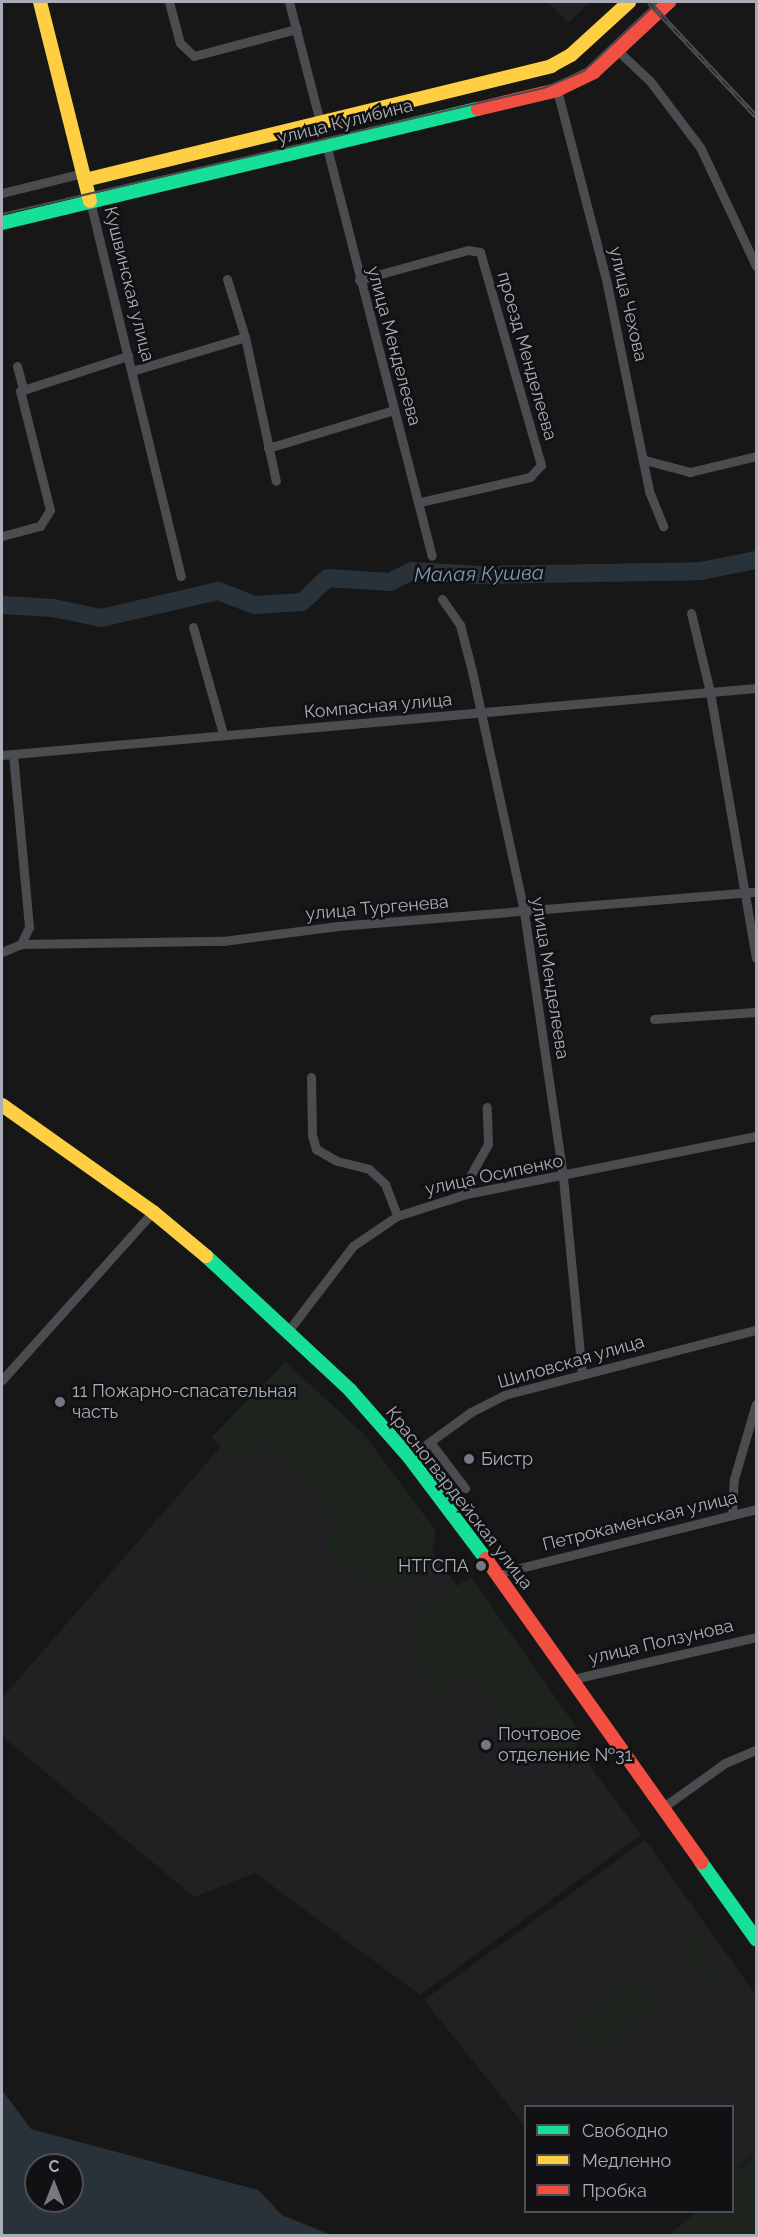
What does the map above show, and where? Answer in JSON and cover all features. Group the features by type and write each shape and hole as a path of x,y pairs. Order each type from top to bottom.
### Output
{"main road":[{"name":"Кушвинская улица","path":"40,2 90,201"},
{"name":"улица Кулибина","path":"84,177 551,66 582,46 629,2"},
{"name":"улица Кулибина","path":"2,223 557,90 575,84 618,51 669,2"},
{"name":"Красногвардейская улица","path":"2,1105 153,1212 288,1331 350,1390 409,1457 496,1574 756,1939"}],"street":[{"path":"169,2 180,43 194,56 296,28"},
{"path":"289,2 320,122"},
{"path":"618,51 650,81 700,147 756,266"},
{"name":"улица Чехова","path":"557,90 607,284 645,460 649,491 663,526"},
{"name":"улица Менделеева","path":"326,144 359,280 420,502 432,556"},
{"path":"2,193 84,177"},
{"name":"Кушвинская улица","path":"90,201 181,576"},
{"name":"проезд Менделеева","path":"359,280 468,250 480,252 541,465 530,477 420,502"},
{"path":"227,279 244,337 276,481"},
{"path":"132,371 244,337"},
{"path":"23,388 128,356"},
{"path":"2,536 40,526 49,515 20,398 23,388 17,366"},
{"path":"268,448 394,410"},
{"path":"645,460 690,472 756,456"},
{"name":"улица Менделеева","path":"442,599 460,625 524,912 563,1177 582,1373"},
{"path":"691,613 710,692 756,958"},
{"path":"193,627 223,734"},
{"name":"Компасная улица","path":"2,755 756,688"},
{"path":"14,754 29,927 21,944"},
{"name":"улица Тургенева","path":"2,952 21,944 223,941 338,926 756,892"},
{"path":"654,1018 756,1012"},
{"path":"311,1077 312,1135 316,1149 337,1161 369,1169 385,1184 397,1216"},
{"path":"466,1194 468,1180 488,1144 487,1107"},
{"name":"улица Осипенко","path":"288,1331 353,1246 397,1216 466,1194 563,1177 756,1136"},
{"path":"2,1380 153,1212"},
{"name":"Шиловская улица","path":"409,1457 471,1412 504,1395 582,1373 756,1330"},
{"path":"732,1514 734,1479 756,1404"},
{"path":"430,1442 465,1488"},
{"name":"Петрокаменская улица","path":"496,1574 756,1509"},
{"name":"улица Ползунова","path":"573,1679 756,1637"},
{"path":"662,1808 725,1763 756,1750"}],"shaded area":[{"path":"548,2 590,2 568,23"},
{"path":"285,1362 364,1434 436,1531 429,1569 395,1592 354,1574 327,1551 330,1522 301,1471 266,1450 230,1456 212,1437"},
{"path":"276,1383 369,1466 641,1835 420,1995 255,1873 194,1897 2,1736 2,1698"},
{"path":"471,1577 581,1734 567,1765 527,1752 469,1674 436,1700 411,1644 417,1612"},
{"path":"645,1840 756,1995 756,2151 734,2173 734,2105 524,2105 524,2125 424,2000"},
{"path":"703,1925 714,1986 711,1987 678,1942"},
{"path":"639,1976 661,2007 594,2054 573,2022"},
{"path":"2,2090 31,2129 258,2190 282,2215 331,2235 2,2235"},
{"path":"756,2153 756,2235 669,2235 695,2213 734,2213 734,2174"}],"waterway":[{"name":"Малая Кушва","path":"2,605 53,608 101,618 218,591 255,605 302,602 328,578 390,582 412,571 480,575 701,571 756,560"}],"tram line":[{"path":"2,214 544,88 584,71 657,2"}],"railway":[{"path":"649,2 756,116"}],"traffic: fast":[{"path":"2,223 478,109"},
{"path":"206,1256 350,1390 409,1457 486,1559"},
{"path":"701,1862 756,1939"}],"traffic: slow":[{"path":"40,2 90,201"},
{"path":"85,180 551,66 571,55 629,2"},
{"path":"2,1105 153,1212 206,1256"}],"traffic: jam":[{"path":"478,109 557,90 594,72 669,2"},
{"path":"486,1559 701,1862"}],"place":[{"name":"11 Пожарно-спасательная часть","path":"60,1402"},
{"name":"Бистр","path":"469,1459"},
{"name":"НТГСПА","path":"481,1566"},
{"name":"Почтовое отделение №31","path":"486,1745"}]}
